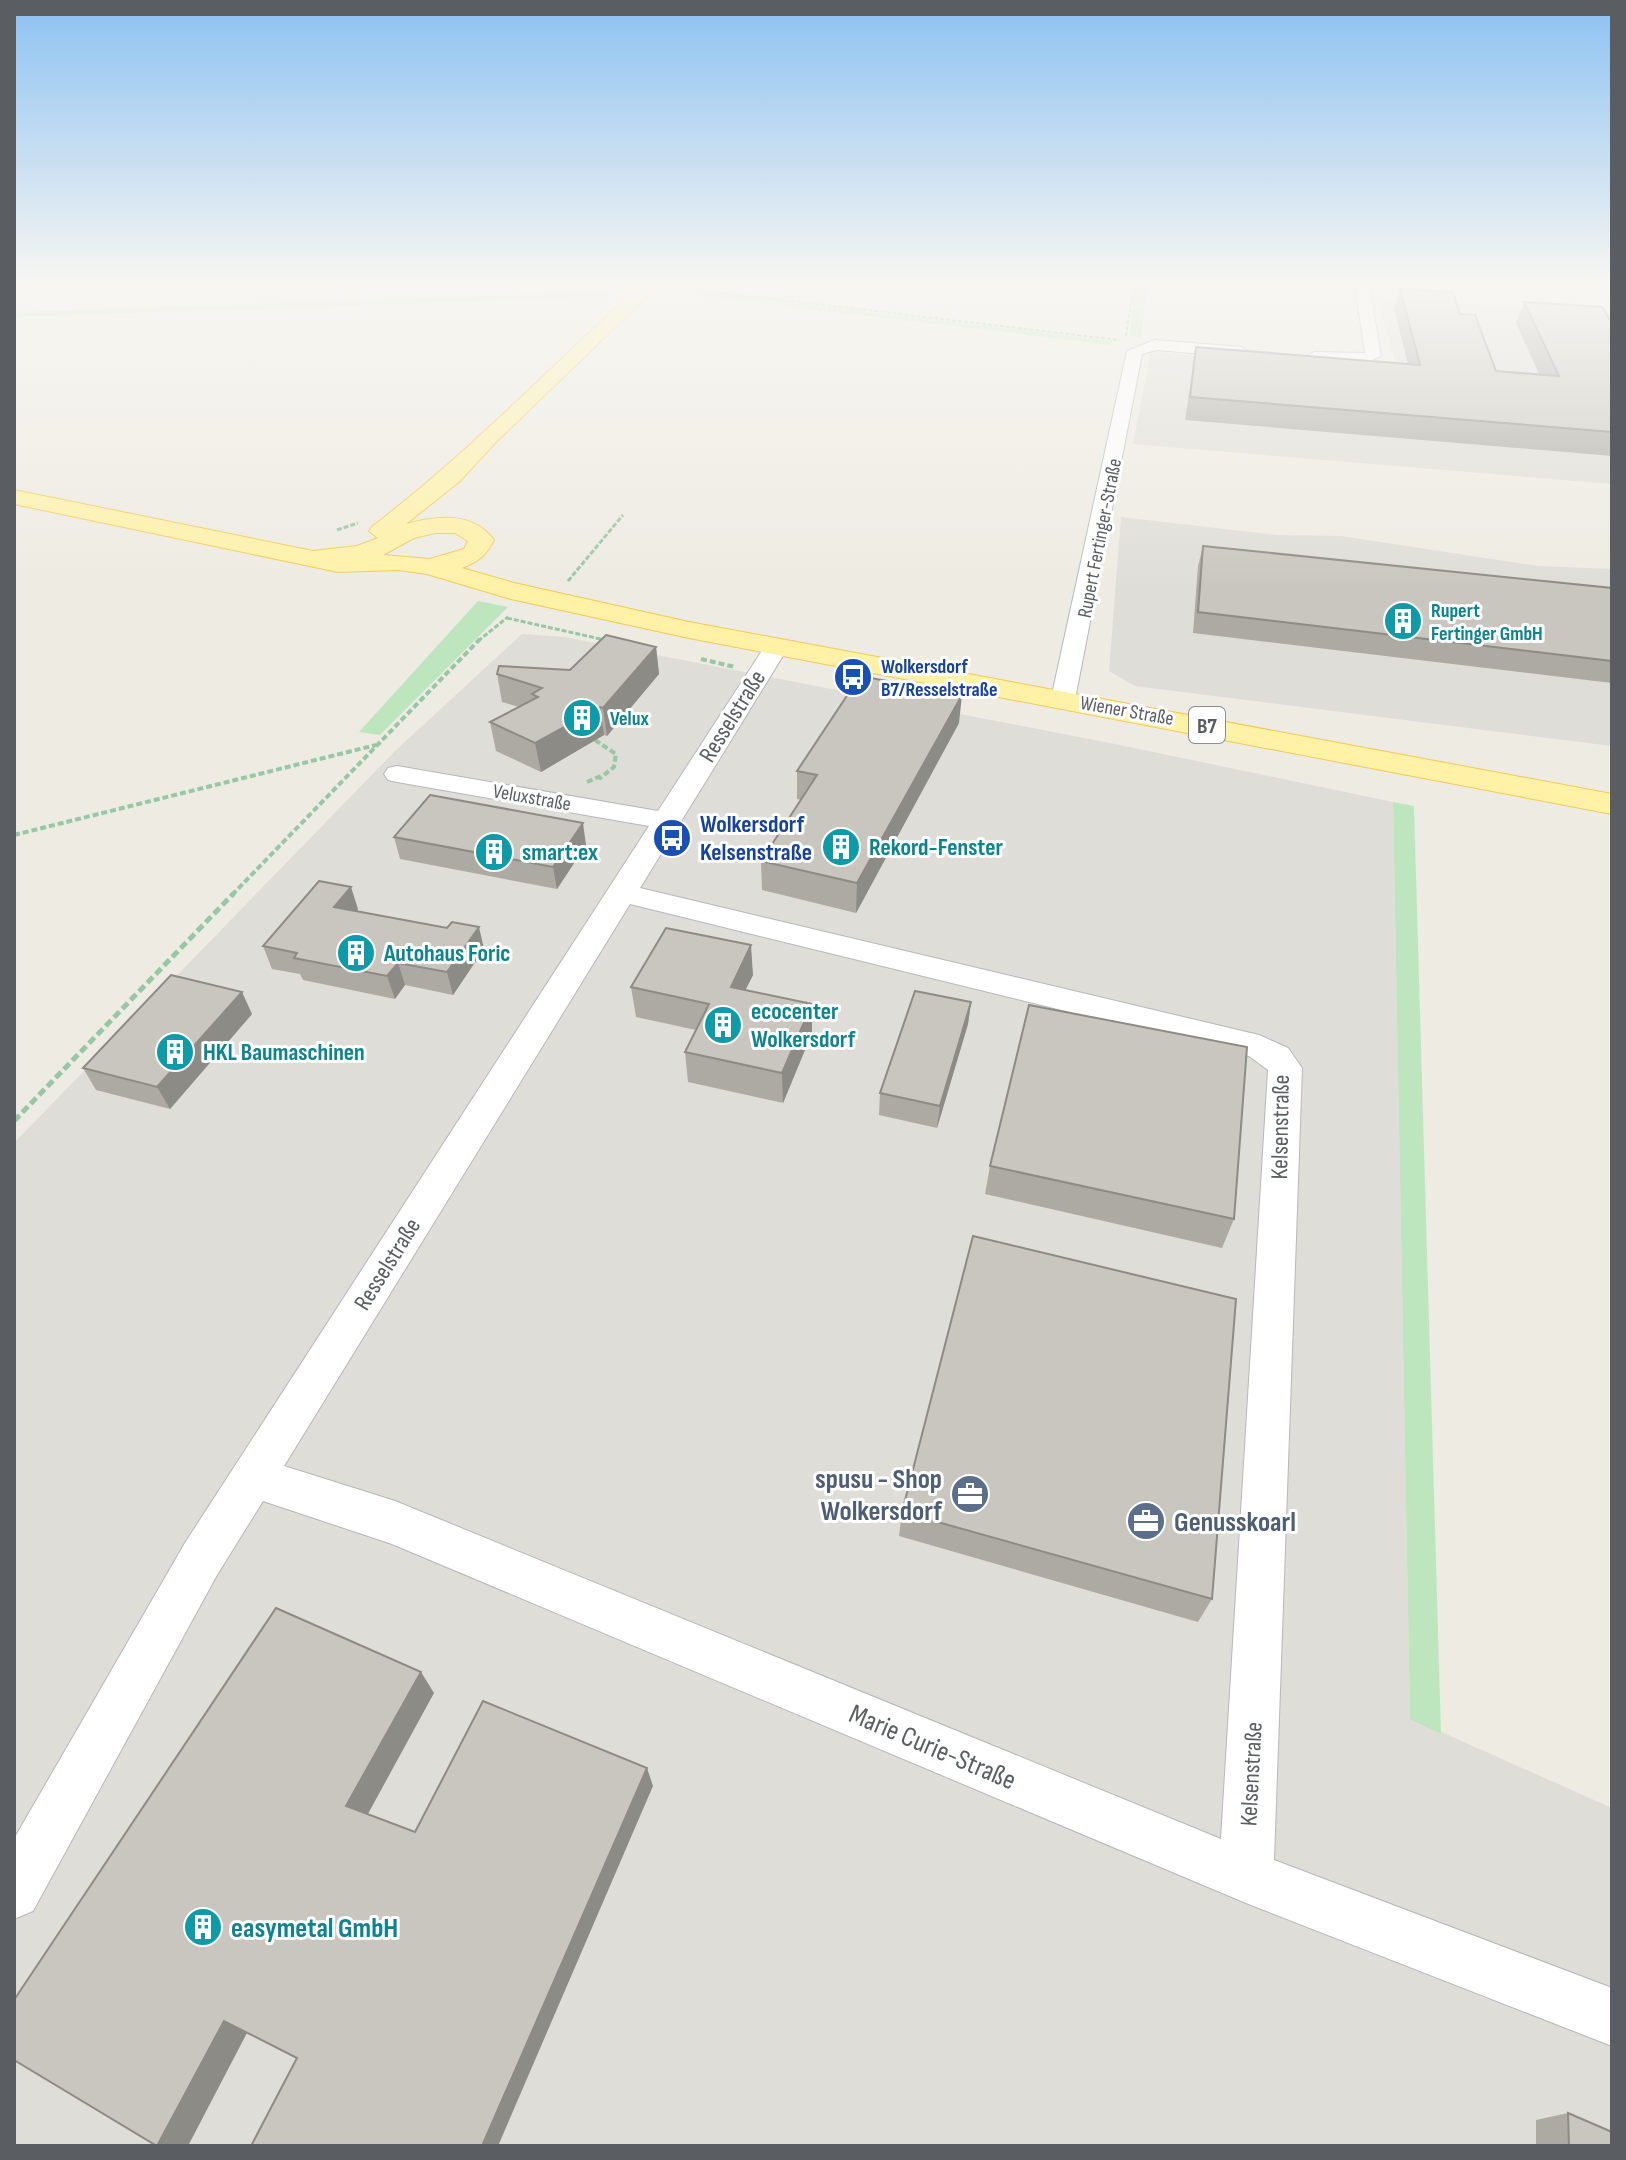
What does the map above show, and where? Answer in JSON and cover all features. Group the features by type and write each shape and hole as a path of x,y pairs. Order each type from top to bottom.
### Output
{"main road":[{"path":"204,538 313,549 354,544 387,528 452,476 545,386"},
{"path":"461,527 458,511 465,490 516,414"},
{"path":"424,527 433,520 452,476"},
{"name":"B7","path":"14,497 338,564 393,554 511,591 546,596"},
{"name":"B7","path":"393,554 398,536 424,527 461,527 475,532 481,540 474,554 430,567"},
{"name":"B7","path":"474,554 489,570 546,596 688,643"},
{"name":"Wiener Straße","path":"688,643 777,646 1612,804"}],"street":[{"name":"Rupert Fertinger-Straße","path":"1063,699 1128,386"},
{"name":"Resselstraße","path":"14,1892 201,1559 777,646"},
{"name":"Veluxstraße","path":"397,774 666,821"},
{"name":"Kelsenstraße","path":"620,892 1259,1047 1276,1056 1285,1068 1246,1876"},
{"name":"Marie Curie-Straße","path":"253,1477 395,1523 1246,1876 1612,2017"}],"path":[{"path":"546,596 570,580 623,515"},
{"path":"335,531 366,517"},
{"path":"14,1121 486,633 507,618 609,641"},
{"path":"688,643 759,672"},
{"path":"579,806 617,761 613,750 595,740"},
{"path":"14,835 377,744"}],"shaded area":[{"path":"1144,386 1612,386 1612,484 1133,444"},
{"path":"1121,517 1277,535 1341,536 1538,566 1612,569 1612,746 1135,686 1109,671"},
{"path":"522,634 564,637 1115,744 1393,802 1410,1718 1612,1808 1612,2146 14,2146 14,1143 395,751"}],"green space":[{"path":"478,601 508,607 380,735 359,732"},
{"path":"1393,802 1414,806 1441,1734 1410,1719"}],"building":[{"path":"1191,386 1612,386 1612,432 1190,397"},
{"name":"Rupert Fertinger GmbH","path":"1203,546 1612,588 1612,661 1198,612"},
{"path":"606,635 656,647 603,708 535,743 490,722 538,697 532,694 542,688 497,674 499,666 570,670"},
{"name":"Rekord-Fenster","path":"860,676 962,695 857,883 761,861 817,775 797,771"},
{"path":"430,795 583,823 553,867 394,837"},
{"path":"319,881 351,887 334,907 447,928 452,922 479,927 447,972 398,963 387,976 294,958 297,953 263,946"},
{"path":"666,928 751,945 731,987 812,1004 782,1073 685,1052 709,1004 631,987"},
{"path":"171,975 242,992 157,1087 83,1068"},
{"path":"915,991 971,1002 940,1106 880,1093"},
{"path":"1029,1005 1247,1047 1234,1219 990,1166"},
{"path":"973,1236 1236,1299 1212,1599 902,1512"},
{"path":"276,1608 421,1672 346,1806 415,1832 483,1701 647,1768 482,2146 251,2146 297,2058 224,2021 157,2146 14,2060 14,2000"},
{"path":"1568,2113 1612,2132 1612,2146 1569,2146"}],"place":[{"name":"Rupert Fertinger GmbH","path":"1403,621"},
{"name":"Wolkersdorf B7/Resselstraße","path":"853,677"},
{"name":"Velux","path":"582,718"},
{"name":"Wolkersdorf Kelsenstraße","path":"672,838"},
{"name":"Rekord-Fenster","path":"841,847"},
{"name":"smart:ex","path":"494,852"},
{"name":"Autohaus Foric","path":"356,953"},
{"name":"ecocenter Wolkersdorf","path":"723,1025"},
{"name":"HKL Baumaschinen","path":"175,1052"},
{"name":"spusu - Shop Wolkersdorf","path":"970,1494"},
{"name":"Genusskoarl","path":"1146,1521"},
{"name":"easymetal GmbH","path":"203,1927"}]}
